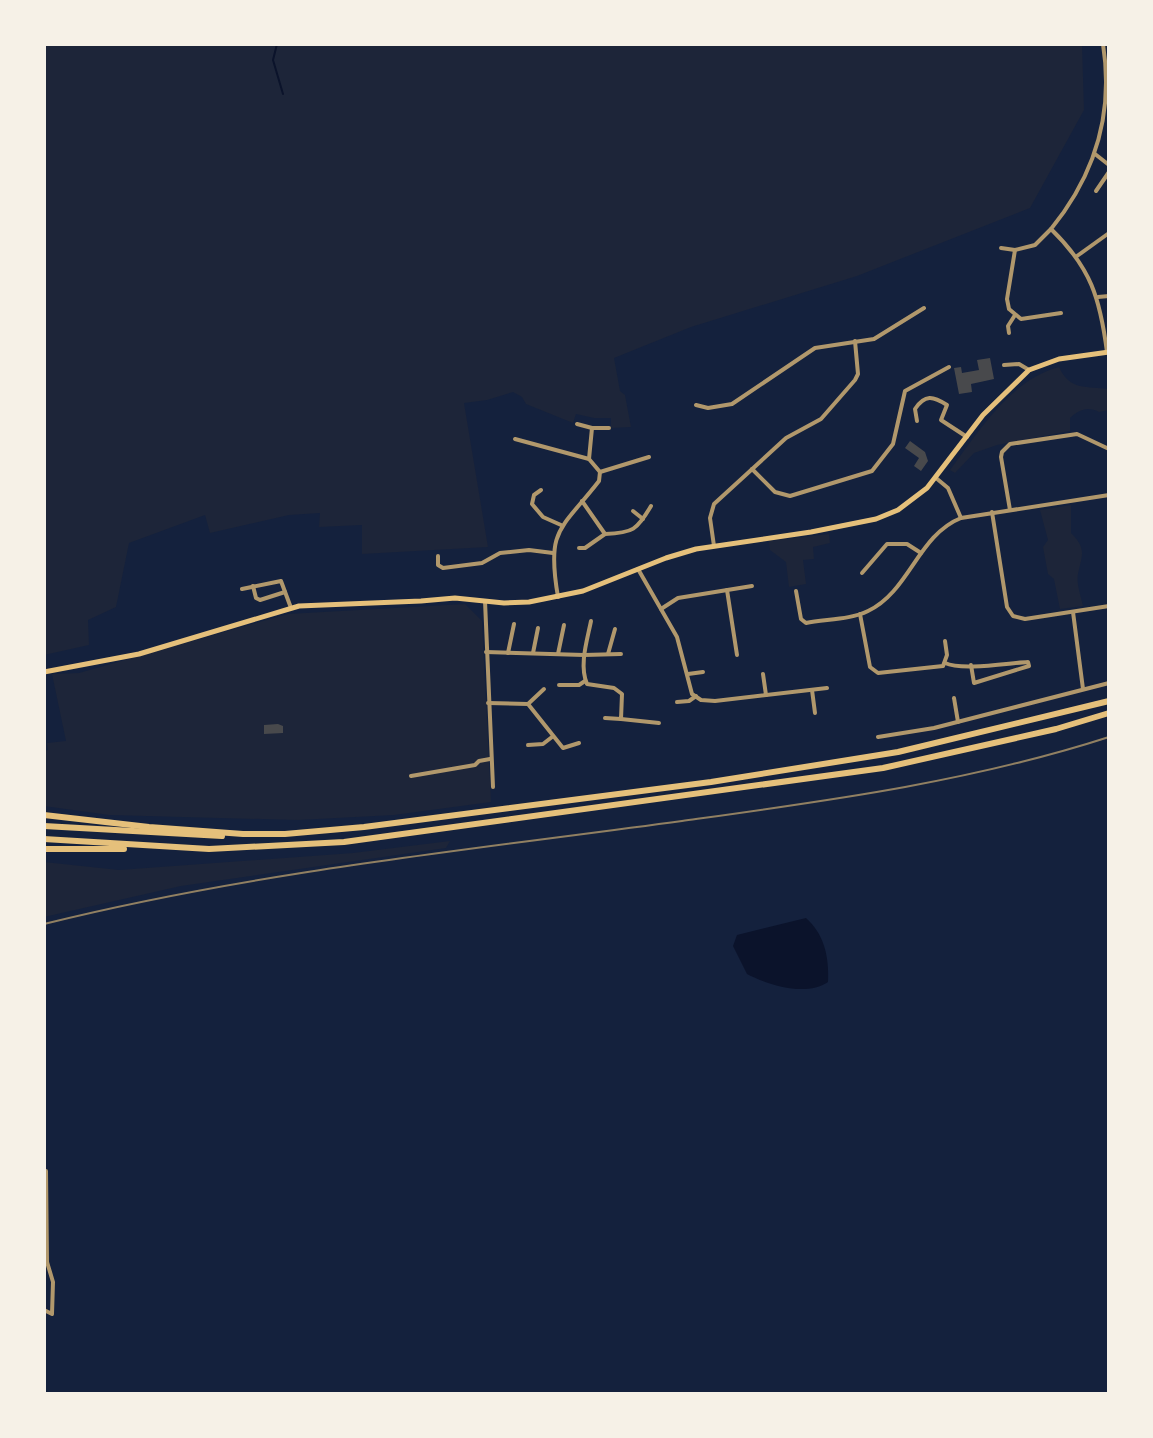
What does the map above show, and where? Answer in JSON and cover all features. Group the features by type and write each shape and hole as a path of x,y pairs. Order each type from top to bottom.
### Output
{"highway":[{"path":"44,826 168,835 285,834 394,824 711,782 898,752 1109,701"},
{"path":"44,849 240,849 344,842 883,768 1056,729 1109,713"},
{"path":"44,815 149,827 285,834"},
{"path":"44,839 180,848"}],"main road":[{"path":"44,672 139,654 291,608 455,598 529,602 558,597 601,585 666,558 714,546 876,519 913,500 936,478 997,398 1029,370 1059,359 1108,352"}],"street":[{"path":"1001,248 1015,250 1035,245 1051,229 1081,187 1095,154 1108,106 1103,44"},
{"path":"1095,154 1109,165"},
{"path":"1096,191 1109,172"},
{"path":"1051,229 1077,256 1098,297 1108,352"},
{"path":"1077,256 1109,233"},
{"path":"1015,250 1007,299 1009,309 1015,315 1030,319 1061,313"},
{"path":"1098,297 1109,296"},
{"path":"696,405 708,408 732,404 815,348 882,336 894,325 924,308"},
{"path":"1009,333 1008,326 1015,315"},
{"path":"714,546 710,518 712,508 786,438 821,419 855,380 858,374 855,341"},
{"path":"1004,365 1019,364 1029,370"},
{"path":"752,469 775,492 790,496 872,471 893,444 905,391 949,367"},
{"path":"917,421 915,409 926,397 935,397 948,407 941,420 967,437"},
{"path":"577,424 609,428"},
{"path":"589,459 592,428"},
{"path":"1010,510 1001,457 1010,444 1077,434 1109,449"},
{"path":"515,439 589,459 600,472 599,481 561,525 553,553 558,597"},
{"path":"600,472 649,457"},
{"path":"936,478 948,488 961,518"},
{"path":"541,490 534,495 532,504 543,517 561,525"},
{"path":"527,492 534,495"},
{"path":"796,591 801,619 806,623 860,614 888,596 946,524 992,512 1109,495"},
{"path":"582,501 605,534"},
{"path":"579,548 585,548 605,534 626,533 640,526 651,506"},
{"path":"633,511 643,520"},
{"path":"992,512 1009,612 1025,619 1109,606"},
{"path":"862,573 887,544 907,544 921,553"},
{"path":"438,556 438,565 443,568 482,563 500,553 529,550 553,553"},
{"path":"638,569 677,637 692,694 701,700 827,688"},
{"path":"242,589 281,581 291,608"},
{"path":"253,586 256,598 260,600 285,592"},
{"path":"661,609 678,598 752,586"},
{"path":"727,590 737,655"},
{"path":"485,601 493,787"},
{"path":"1072,611 1083,689"},
{"path":"860,614 868,662 873,671 884,674 938,668 945,663 945,641"},
{"path":"585,681 584,655 591,621"},
{"path":"508,653 514,624"},
{"path":"558,654 564,625"},
{"path":"533,654 538,628"},
{"path":"608,654 615,629"},
{"path":"486,652 621,654"},
{"path":"945,663 950,666 1028,662 1029,666 974,683 971,665"},
{"path":"688,674 703,672"},
{"path":"763,674 766,695"},
{"path":"559,685 579,685 585,681"},
{"path":"585,681 593,686 619,690 622,697 621,719"},
{"path":"878,737 958,722 1109,683"},
{"path":"488,703 528,704 544,689"},
{"path":"812,690 815,713"},
{"path":"677,702 689,701 696,696"},
{"path":"954,698 958,722"},
{"path":"528,704 552,737 565,749 579,743"},
{"path":"605,718 659,723"},
{"path":"528,745 543,744 552,737"},
{"path":"411,776 475,765 491,759"},
{"path":"44,1310 52,1314 53,1282 47,1262 46,1171"}],"shaded area":[{"path":"44,44 1082,44 1084,110 1030,208 857,276 691,327 614,358 631,427 611,428 611,418 576,414 573,423 526,404 522,397 513,392 464,403 488,547 362,554 362,525 319,527 320,513 289,515 210,533 205,515 129,543 116,607 88,620 89,645 44,655"},
{"path":"1059,367 1074,384 1109,389 1109,410 1080,411 1070,418 1070,431 997,445 974,453 955,473 950,470 984,424 1011,395 1025,383"},
{"path":"1071,505 1071,533 1082,552 1078,585 1083,606 1060,609 1054,579 1048,574 1043,547 1048,540 1040,510"},
{"path":"829,534 830,543 813,547 814,559 803,560 806,584 789,587 786,562 770,550 769,541"},
{"path":"465,604 482,621 491,802 394,815 298,820 109,815 44,806 44,751 48,750 47,743 66,741 52,674 79,673 288,614"},
{"path":"450,841 446,848 181,886 44,917 44,862 119,870 353,853"},
{"path":"806,918 818,932 824,947 828,982 809,989 787,988 747,974 733,946 737,935"}],"building":[{"path":"990,358 994,379 971,384 972,392 959,394 954,368 961,367 962,373 979,370 977,360"},
{"path":"910,441 925,452 928,461 921,471 914,466 919,458 905,448"},
{"path":"264,725 283,726 283,733 264,734"}],"waterway":[{"path":"277,44 273,60 283,94"}],"railway":[{"path":"44,924 282,876 897,788 1004,766 1109,737"}]}
